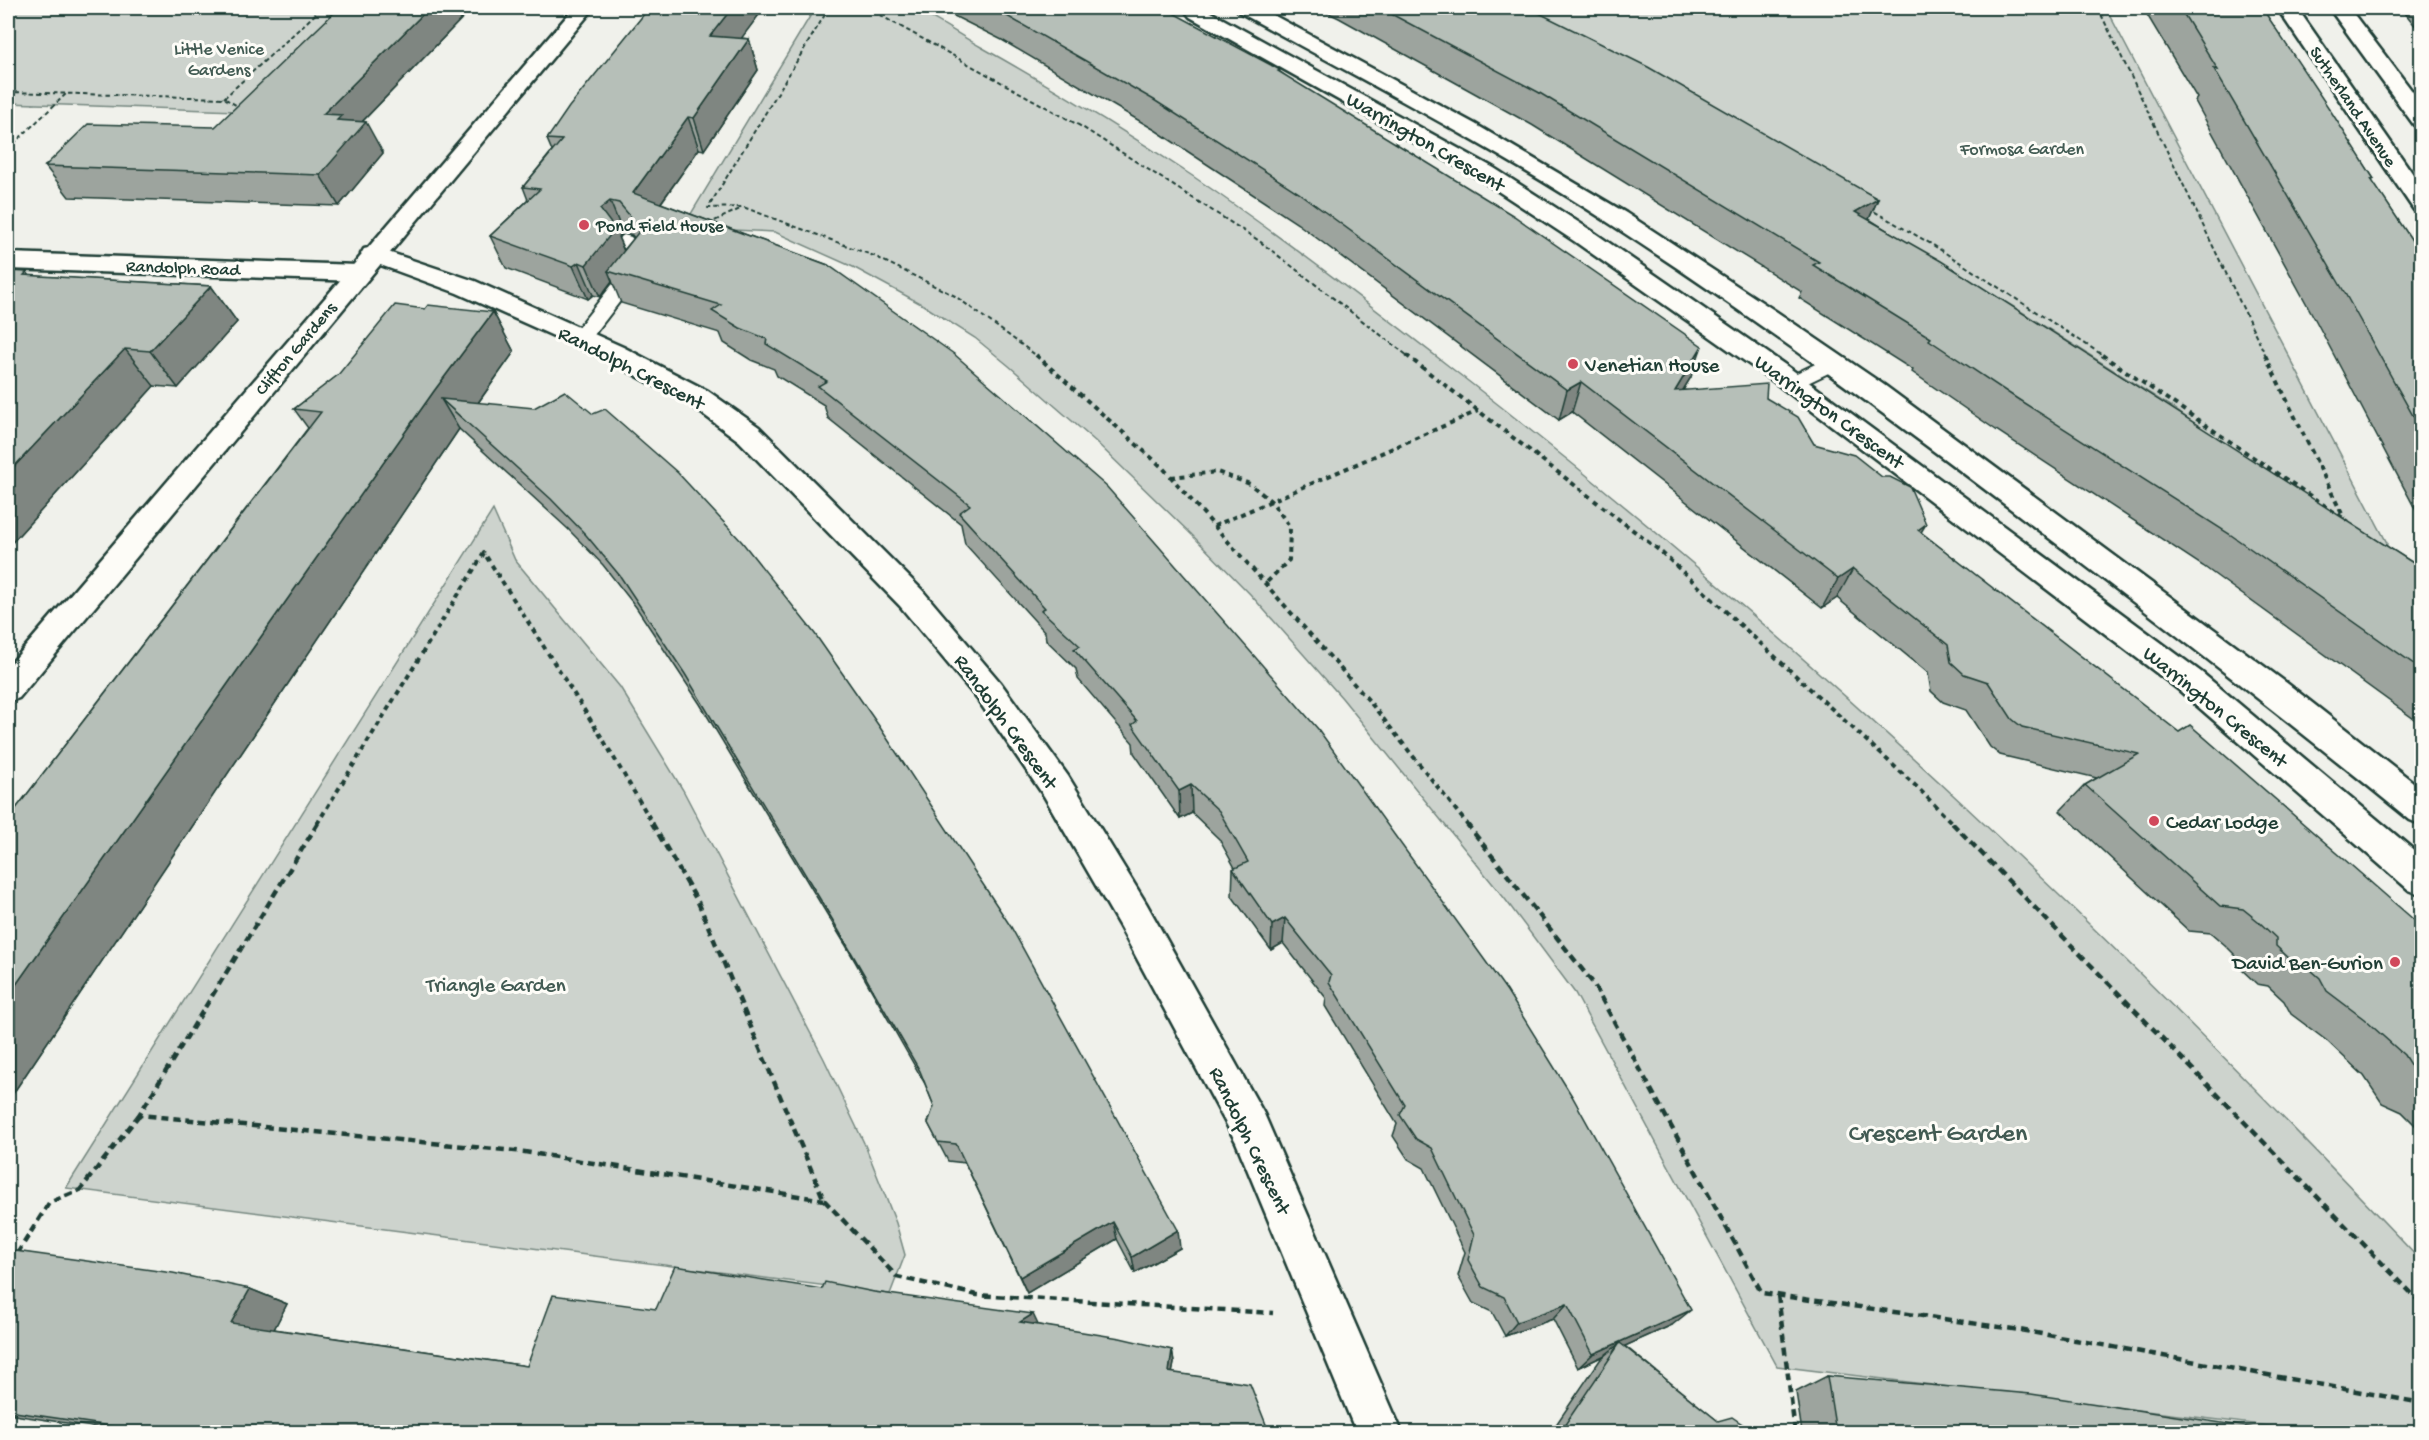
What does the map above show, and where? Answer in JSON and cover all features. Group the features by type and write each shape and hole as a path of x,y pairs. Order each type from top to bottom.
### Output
{"street":[{"name":"Clifton Gardens","path":"8,689 365,264 584,8"},
{"name":"Warrington Crescent","path":"1193,8 1197,13 1236,35 1486,173 1583,236 1793,383 2190,681 2421,879"},
{"name":"Warrington Crescent","path":"1246,8 1467,129 1618,218 1832,363 2277,693 2421,810"},
{"name":"Sutherland Avenue","path":"2287,8 2421,205"},
{"path":"2339,8 2421,120"},
{"name":"Randolph Road","path":"8,261 365,264"},
{"name":"Randolph Crescent","path":"365,264 466,287 614,353 698,397 749,434 910,598 989,691 1056,786 1144,935 1250,1128 1331,1314 1379,1432"}],"lane":[{"path":"580,339 641,261 624,241"},
{"path":"1793,383 1832,363"}],"path":[{"path":"224,98 322,8"},
{"path":"829,8 708,208 743,207 874,256 955,296 1035,354 1170,477 1370,702 1593,983 1762,1293 2020,1330 2421,1403"},
{"path":"867,8 1082,127 1258,240 1660,551 1918,788 2421,1304"},
{"path":"2098,8 2344,518"},
{"path":"8,92 224,98 245,114"},
{"path":"8,149 66,94"},
{"path":"1863,205 1933,245 2138,378 2353,526"},
{"path":"702,227 743,207"},
{"path":"1214,526 1478,411"},
{"path":"1170,477 1217,472 1250,484 1272,502 1290,527 1289,560 1264,584"},
{"path":"14,1260 49,1203 80,1190 139,1114 484,553 604,741 698,902 824,1200 897,1277 977,1295 1233,1312 1331,1314"},
{"path":"139,1114 525,1152 824,1200"},
{"path":"1778,1295 1796,1432"}],"green space":[{"name":"Crescent Garden","path":"899,7 927,15 1089,110 1194,177 1302,254 1477,388 1726,592 1847,698 2082,917 2197,1030 2421,1261 2421,1432 2317,1432 1777,1366 1575,993 1505,899 1342,698 1250,594 1095,441 975,338 923,305 853,267 775,232 733,230 688,238 677,237 815,8"},
{"name":"Little Venice Gardens","path":"8,8 349,8 237,111 8,103"},
{"name":"Formosa Garden","path":"1481,8 2106,8 2387,543 2385,558 2173,408 2022,312 1883,228"},
{"name":"Triangle Garden","path":"493,510 515,560 620,687 683,790 824,1059 865,1145 896,1223 905,1255 890,1294 66,1188"}],"building":[{"path":"339,8 429,8 323,114 342,115 337,120 366,122 320,175 45,166 88,124 215,127"},
{"path":"649,8 732,8 710,36 749,39 694,118 688,117 633,193 828,265 954,354 1107,487 1318,729 1507,991 1572,1096 1691,1310 1593,1354 1567,1304 1517,1322 1504,1297 1483,1287 1468,1260 1474,1235 1432,1148 1416,1139 1400,1115 1405,1105 1329,982 1331,975 1285,918 1272,925 1233,869 1248,862 1219,811 1191,785 1179,791 1132,725 1137,721 1074,649 1080,646 1041,610 1045,608 959,513 970,505 818,386 827,381 766,344 767,339 740,328 712,311 721,305 608,271 641,229 619,203 610,201 600,209 615,229 586,265 579,262 573,266 490,236 540,189 523,187 562,140 547,139 569,107"},
{"path":"993,8 1164,8 1280,70 1278,71 1514,216 1702,346 1675,391 1767,384 1766,398 1798,417 1814,444 1854,455 1882,477 1890,477 1910,487 1926,524 1918,530 2179,732 2190,725 2421,926 2421,1082 2404,1055 2364,1019 2327,991 2320,978 2303,963 2291,960 2276,946 2276,938 2258,921 2243,909 2220,906 2085,785 2139,754 2022,727 2012,719 1988,682 1964,674 1951,662 1948,645 1853,569 1838,579 1581,382 1567,390 1299,193 1154,100"},
{"path":"1380,8 1529,8 1648,67 1878,199 1855,212 1941,261 2421,568 2421,669 2231,535 2016,398 1929,340 1931,338 1813,265 1819,262 1538,92"},
{"path":"2180,8 2262,8 2421,254 2421,430 2342,288 2214,69 2218,70"},
{"path":"8,271 27,272 24,275 211,286 150,351 125,349 8,473"},
{"path":"395,305 425,309 428,305 493,312 434,391 8,996 8,819 321,412 294,409 338,375"},
{"path":"565,391 593,414 605,409 678,473 742,542 815,634 879,726 1011,927 1178,1230 1132,1257 1113,1222 1020,1277 956,1144 938,1142 928,1123 934,1106 920,1071 685,674 620,576 586,535 551,499 441,399 534,408"},
{"path":"8,1250 173,1273 250,1289 231,1323 527,1366 553,1295 656,1309 675,1266 822,1289 825,1282 874,1292 1033,1314 1020,1322 1120,1338 1172,1350 1169,1372 1250,1384 1269,1432 151,1432 8,1411"},
{"path":"1620,1343 1718,1421 1732,1417 1754,1432 1560,1432"},
{"path":"1827,1376 2031,1394 2281,1432 1836,1432"}],"place":[{"name":"Pond Field House","path":"584,225"},
{"name":"Venetian House","path":"1573,364"},
{"name":"Cedar Lodge","path":"2154,821"},
{"name":"David Ben-Gurion","path":"2395,962"}]}
